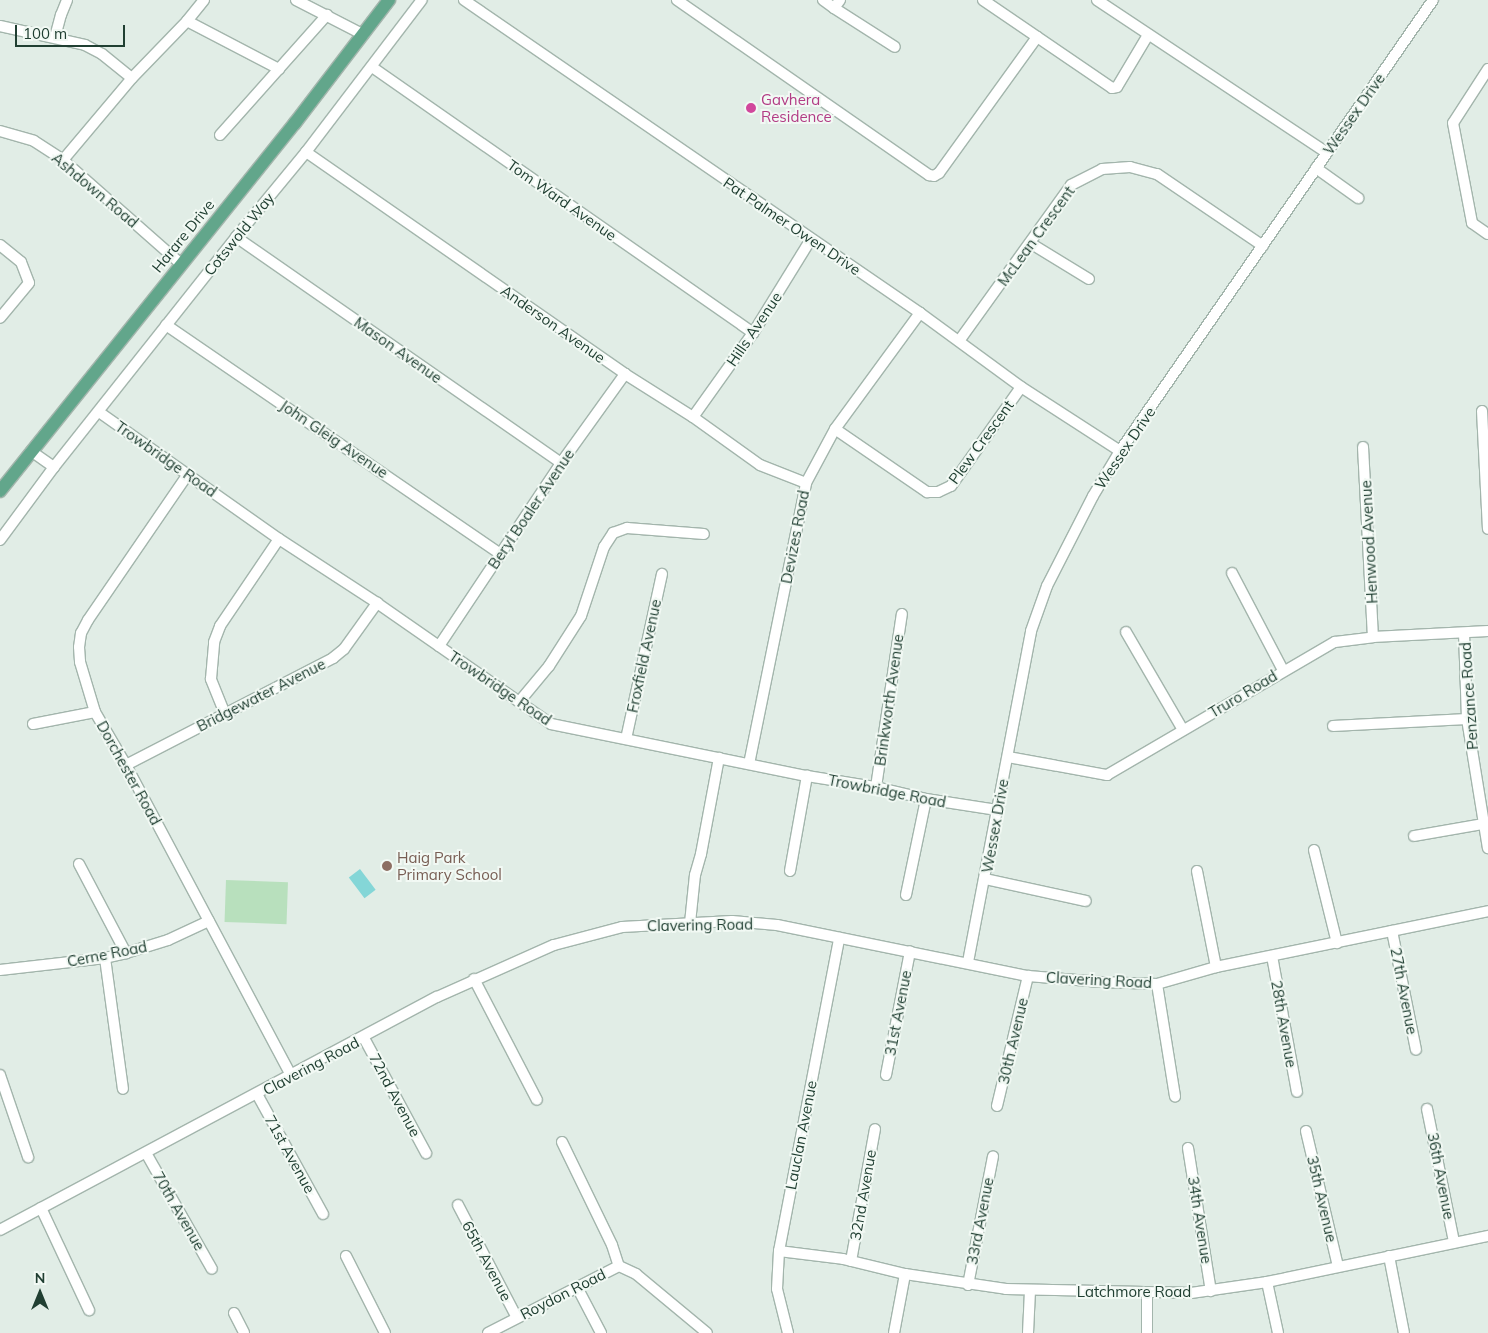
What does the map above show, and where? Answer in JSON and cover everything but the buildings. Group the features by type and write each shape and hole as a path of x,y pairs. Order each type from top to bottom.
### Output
{"main road":[{"name":"Harare Drive","path":"0,491 364,34 389,0"}],"street":[{"path":"56,37 67,0"},
{"path":"63,160 132,78 187,22 204,0"},
{"path":"296,0 364,34"},
{"name":"Cotswold Way","path":"0,540 54,467 236,237 306,152 422,0"},
{"name":"Pat Palmer Owen Drive","path":"464,0 920,313 1021,387 1120,451"},
{"path":"677,0 929,175 934,176 939,174 1037,37"},
{"path":"823,0 837,4 895,46"},
{"path":"1097,0 1326,153"},
{"name":"Wessex Drive","path":"968,962 1037,610 1078,524 1120,451 1433,0"},
{"path":"989,2 1112,88 1117,87 1148,35"},
{"path":"220,135 327,15"},
{"path":"187,22 279,69"},
{"path":"0,26 56,37 94,49 132,78"},
{"name":"Tom Ward Avenue","path":"372,67 753,333"},
{"path":"1488,69 1453,123 1472,223 1488,234"},
{"name":"Ashdown Road","path":"0,131 34,142 63,160 181,264"},
{"name":"Anderson Avenue","path":"306,152 625,374 693,417 760,465 806,484"},
{"name":"McLean Crescent","path":"959,341 1071,185 1102,169 1130,167 1157,174 1262,246"},
{"path":"1316,168 1358,198"},
{"name":"Mason Avenue","path":"236,237 561,463"},
{"name":"Hills Avenue","path":"693,417 753,333 811,239"},
{"path":"1030,243 1089,279"},
{"path":"0,245 21,262 29,282 0,318"},
{"name":"Devizes Road","path":"749,764 806,484 836,429 920,313"},
{"name":"John Gleig Avenue","path":"166,325 501,554"},
{"name":"Beryl Boaler Avenue","path":"439,646 561,463 625,374"},
{"name":"Plew Crescent","path":"836,429 927,492 938,492 950,486 1021,387"},
{"path":"1482,411 1488,529"},
{"name":"Trowbridge Road","path":"99,412 279,539 377,603 558,727 807,776 876,787 926,799 997,810"},
{"name":"Henwood Avenue","path":"1363,447 1374,637"},
{"path":"31,451 54,467"},
{"name":"Dorchester Road","path":"188,474 88,620 81,633 79,647 80,662 95,712 126,765 291,1075"},
{"path":"519,702 549,666 581,616 604,546 614,533 627,528 704,534"},
{"path":"225,714 210,679 214,642 220,626 279,539"},
{"path":"1232,573 1283,670"},
{"name":"Froxfield Avenue","path":"626,739 662,574"},
{"name":"Bridgewater Avenue","path":"126,765 333,658 344,649 377,603"},
{"name":"Brinkworth Avenue","path":"876,787 902,614"},
{"name":"Truro Road","path":"1008,757 1107,775 1283,670 1335,642 1374,637 1488,631"},
{"path":"1126,632 1183,730"},
{"name":"Penzance Road","path":"1464,633 1467,719 1488,848"},
{"path":"33,724 95,712"},
{"path":"1332,726 1467,719"},
{"path":"690,923 695,875 701,854 719,758"},
{"path":"790,871 807,776"},
{"path":"906,895 926,799"},
{"path":"1414,836 1483,824"},
{"path":"1314,850 1337,943"},
{"path":"79,864 126,953"},
{"path":"1196,871 1216,967"},
{"path":"985,879 1086,901"},
{"name":"Clavering Road","path":"0,1230 474,979 527,955 574,938 622,927 732,921 777,925 910,950 1028,976 1157,984 1216,967 1488,911"},
{"name":"Cerne Road","path":"0,970 105,958 168,940 209,921"},
{"name":"27th Avenue","path":"1392,931 1416,1050"},
{"name":"Lauclan Avenue","path":"788,1333 777,1289 779,1251 840,938"},
{"name":"31st Avenue","path":"886,1074 910,950"},
{"name":"28th Avenue","path":"1272,956 1297,1092"},
{"path":"105,958 123,1089"},
{"name":"30th Avenue","path":"997,1106 1028,976"},
{"path":"474,979 537,1100"},
{"path":"1157,984 1175,1096"},
{"name":"72nd Avenue","path":"364,1038 426,1153"},
{"path":"0,1075 28,1157"},
{"name":"71st Avenue","path":"257,1094 323,1214"},
{"name":"36th Avenue","path":"1427,1109 1454,1242"},
{"name":"32nd Avenue","path":"851,1261 875,1128"},
{"name":"35th Avenue","path":"1306,1132 1338,1266"},
{"path":"562,1142 612,1245 619,1266"},
{"name":"34th Avenue","path":"1188,1148 1211,1291"},
{"name":"70th Avenue","path":"146,1153 212,1269"},
{"name":"33rd Avenue","path":"968,1285 992,1156"},
{"name":"65th Avenue","path":"458,1205 517,1318"},
{"path":"42,1208 89,1310"},
{"name":"Latchmore Road","path":"779,1251 851,1261 905,1274 968,1285 1030,1291 1147,1293 1211,1291 1267,1282 1488,1236"},
{"path":"346,1256 385,1333"},
{"path":"1389,1256 1404,1333"},
{"name":"Roydon Road","path":"488,1333 619,1266 636,1274 707,1333"},
{"path":"894,1333 905,1274"},
{"path":"1267,1282 1278,1333"},
{"path":"576,1287 601,1333"},
{"path":"1028,1333 1030,1291"},
{"path":"1147,1293 1147,1333"},
{"path":"234,1313 244,1333"}],"green space":[{"path":"226,880 288,882 286,924 225,922"}],"water":[{"path":"360,869 376,890 364,898 349,877"}],"place":[{"name":"Gavhera Residence","path":"751,108"},
{"name":"Haig Park Primary School","path":"387,866"}]}
